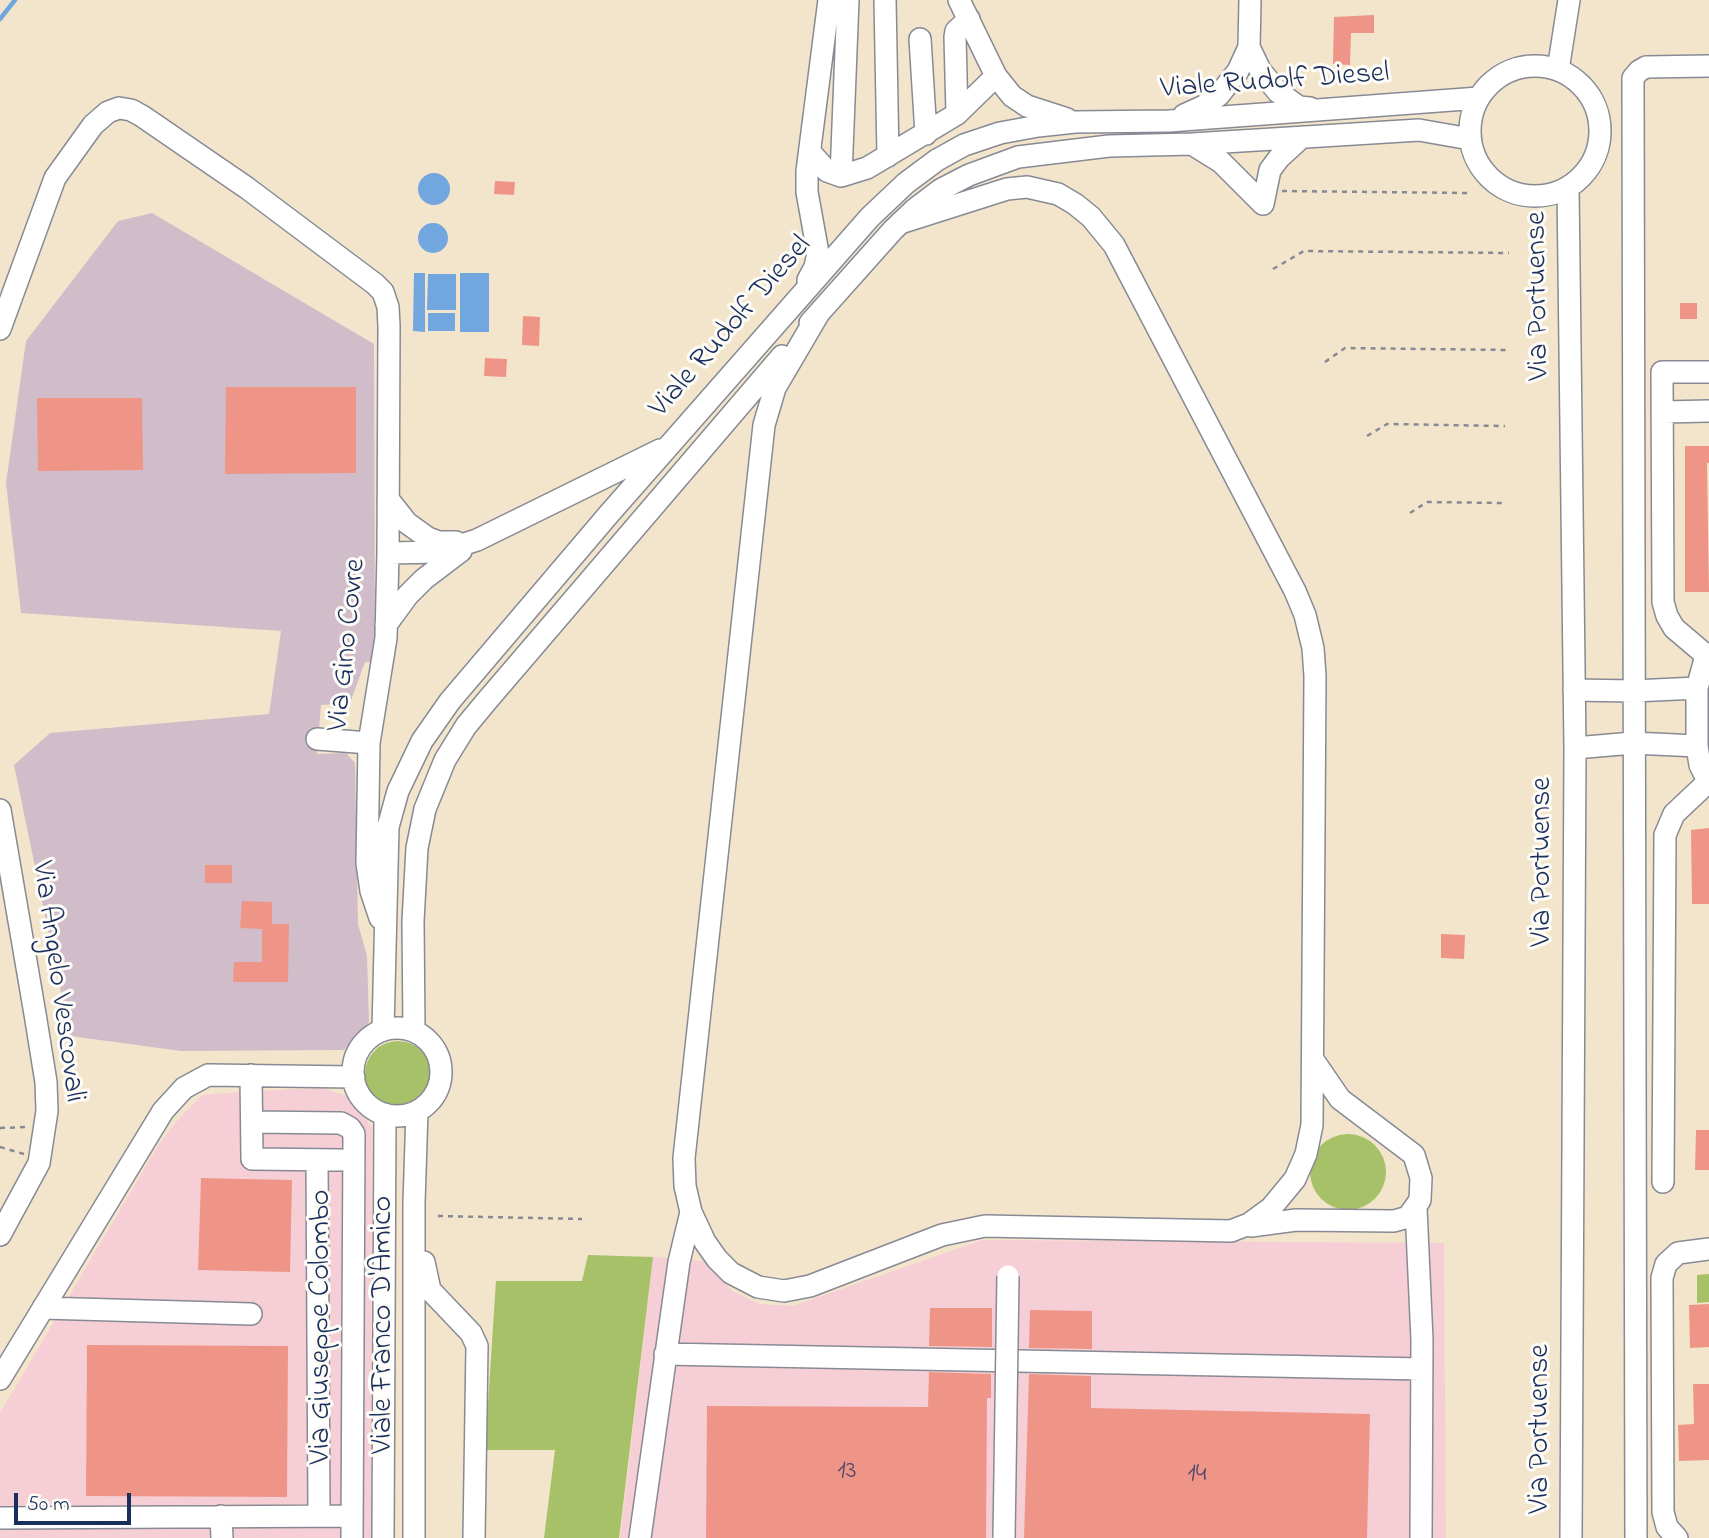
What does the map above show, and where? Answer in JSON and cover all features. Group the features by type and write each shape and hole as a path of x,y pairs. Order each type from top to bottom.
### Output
{"street":[{"path":"790,307 813,272 818,258 807,192 829,0"},
{"path":"841,176 848,0"},
{"path":"885,0 888,156"},
{"path":"1169,121 1205,106 1219,95 1238,71 1249,47 1250,0"},
{"path":"1558,70 1569,0"},
{"path":"964,10 996,76 1012,96 1075,121"},
{"path":"957,114 955,37 964,10"},
{"path":"920,39 926,134"},
{"path":"1249,47 1268,82 1299,107 1347,109"},
{"path":"1531,66 1558,70 1576,80 1590,96 1598,115 1600,136 1595,156 1584,174 1568,187 1548,195 1527,196 1506,190 1489,177 1476,159 1470,139 1471,118 1479,98 1490,84 1505,73 1531,66"},
{"path":"1636,1538 1633,78 1646,67 1709,66"},
{"path":"810,152 827,171 841,176 867,169 957,114 996,76"},
{"name":"Viale Rudolf Diesel","path":"383,1030 388,827 398,791 417,750 459,690 884,202 937,160 964,145 1000,133 1075,121 1169,121 1479,98"},
{"name":"Via Gino Covre","path":"0,329 55,178 93,125 107,112 125,108 142,116 247,188 375,284 385,296 388,307 386,625 369,743 368,872 371,891 385,933"},
{"name":"Viale Rudolf Diesel","path":"414,1031 414,920 418,838 431,793 452,748 485,703 819,313 900,223 928,199 953,183 985,168 1018,157 1109,146 1192,144 1419,130 1470,139"},
{"path":"1192,144 1226,167 1263,204 1274,164 1301,137"},
{"path":"900,223 1007,189 1027,187 1058,194 1091,217 1114,245 1295,591 1310,633 1315,663 1312,1125 1303,1163 1295,1179 1271,1208 1257,1219 1231,1231"},
{"name":"Via Portuense","path":"1568,187 1575,748 1571,1538"},
{"path":"819,313 775,388 764,425 686,1143 685,1186 691,1212 705,1242 731,1273 758,1287 784,1291 810,1286 942,1235 985,1226 1231,1231 1284,1220 1395,1221 1408,1217 1416,1208"},
{"path":"1662,1182 1665,835 1674,814 1709,783 1700,765 1697,746 1697,688 1708,655 1674,628 1663,602 1662,372 1709,372"},
{"path":"1663,412 1709,411"},
{"path":"386,625 408,595 424,579 439,565 477,540 669,446"},
{"path":"388,499 407,523 428,538 446,543 477,540"},
{"path":"388,554 439,552 477,540"},
{"path":"1574,690 1697,688"},
{"path":"317,739 369,743"},
{"path":"1575,748 1633,743 1697,746"},
{"name":"Via Angelo Vescovali","path":"0,810 46,1082 47,1111 39,1163 0,1235"},
{"path":"404,1028 414,1031 426,1039 435,1050 440,1063 441,1077 437,1091 428,1103 407,1115 386,1114 374,1109 364,1101 357,1090 354,1062 360,1049 370,1037 383,1030 404,1028"},
{"path":"1314,1061 1340,1100 1407,1147 1417,1158 1422,1188 1416,1208 1422,1369 1421,1538"},
{"name":"Via Giuseppe Colombo","path":"251,1074 252,1159 341,1160"},
{"path":"0,1379 163,1111 184,1088 208,1075 354,1077"},
{"name":"Viale Franco D'Amico","path":"414,1538 414,1203 417,1111"},
{"name":"Viale Franco D'Amico","path":"383,1538 386,1114"},
{"path":"252,1122 341,1124"},
{"name":"Via Giuseppe Colombo","path":"340,1538 337,1516 341,1124 350,1128 354,1138 337,1516 352,1538"},
{"path":"0,1518 81,1528 221,1516 337,1516 317,1303 317,1160"},
{"path":"414,1203 430,1290 471,1333 477,1346 474,1538"},
{"path":"639,1538 679,1262 691,1212"},
{"path":"1677,1538 1667,1527 1663,1512 1662,1278 1667,1264 1678,1253 1709,1249"},
{"path":"1004,1538 1009,1276"},
{"path":"317,1303 339,1302"},
{"path":"43,1308 251,1314"},
{"path":"665,1354 1422,1369"},
{"path":"648,1480 649,1538"},
{"path":"221,1516 222,1538"}],"path":[{"path":"1265,191 1467,192"},
{"path":"1273,269 1304,251 1509,253"},
{"path":"1325,362 1345,348 1506,350"},
{"path":"1367,436 1388,424 1506,426"},
{"path":"1410,513 1427,502 1504,503"},
{"path":"0,1128 37,1127 44,1136"},
{"path":"0,1147 21,1152 39,1163"},
{"path":"438,1216 582,1219"}],"shaded area":[{"path":"152,213 374,344 375,662 365,662 350,703 321,705 317,754 346,753 355,763 358,924 367,956 369,1022 344,1050 181,1051 70,1036 14,765 50,733 269,714 281,631 21,613 6,483 26,341 118,221"},
{"path":"323,1088 349,1097 372,1127 371,1538 0,1538 0,1413 159,1144 202,1095"},
{"path":"982,1240 1444,1243 1446,1538 620,1538 653,1257 705,1261 732,1291 760,1304 793,1306"}],"green space":[{"path":"398,1041 411,1044 421,1051 428,1061 431,1074 428,1087 421,1097 411,1104 398,1107 385,1104 375,1097 368,1087 365,1074 368,1061 375,1051 385,1044"},
{"path":"1348,1134 1363,1137 1375,1145 1383,1157 1386,1172 1383,1187 1375,1199 1363,1207 1348,1210 1333,1207 1321,1199 1313,1187 1310,1172 1313,1157 1321,1145 1333,1137"},
{"path":"588,1255 653,1257 619,1538 544,1538 555,1450 485,1450 496,1281 582,1281"},
{"path":"1709,1274 1709,1302 1697,1303 1697,1275"}],"water":[{"path":"434,173 446,177 450,189 446,201 434,205 422,201 418,189 422,177"},
{"path":"433,223 444,227 448,238 444,249 433,253 422,249 418,238 422,227"},
{"path":"414,273 425,273 425,332 413,331"},
{"path":"460,273 489,273 489,332 460,332"},
{"path":"428,274 456,274 456,310 427,310"},
{"path":"428,313 455,313 455,331 428,331"}],"building":[{"path":"1374,15 1374,33 1351,33 1350,65 1333,64 1334,17"},
{"path":"495,181 515,182 514,195 494,194"},
{"path":"1680,303 1697,303 1697,319 1680,319"},
{"path":"523,316 540,317 539,346 522,345"},
{"path":"485,358 507,359 506,377 484,376"},
{"path":"226,387 356,387 356,473 225,474"},
{"path":"37,398 142,398 143,470 38,471"},
{"path":"1685,446 1709,446 1709,592 1685,592"},
{"path":"1709,828 1709,904 1692,904 1691,830"},
{"path":"205,865 232,865 232,883 205,883"},
{"path":"242,901 272,902 272,924 289,924 288,982 233,982 234,962 262,962 262,929 240,928"},
{"path":"1441,934 1465,935 1464,959 1441,958"},
{"path":"1696,1130 1709,1130 1709,1170 1695,1170"},
{"path":"201,1178 292,1180 290,1272 198,1270"},
{"path":"1709,1304 1709,1347 1690,1348 1689,1305"},
{"path":"930,1308 992,1308 992,1347 929,1346"},
{"path":"1030,1310 1092,1311 1092,1349 1029,1348"},
{"path":"87,1345 288,1346 287,1497 86,1496"},
{"path":"929,1372 991,1374 991,1398 987,1398 986,1538 706,1538 707,1406 928,1407"},
{"path":"1029,1374 1091,1376 1091,1408 1370,1414 1367,1538 1024,1538"},
{"path":"1693,1384 1709,1384 1709,1460 1679,1461 1678,1425 1694,1424"}],"waterway":[{"path":"0,19 15,0"}]}
